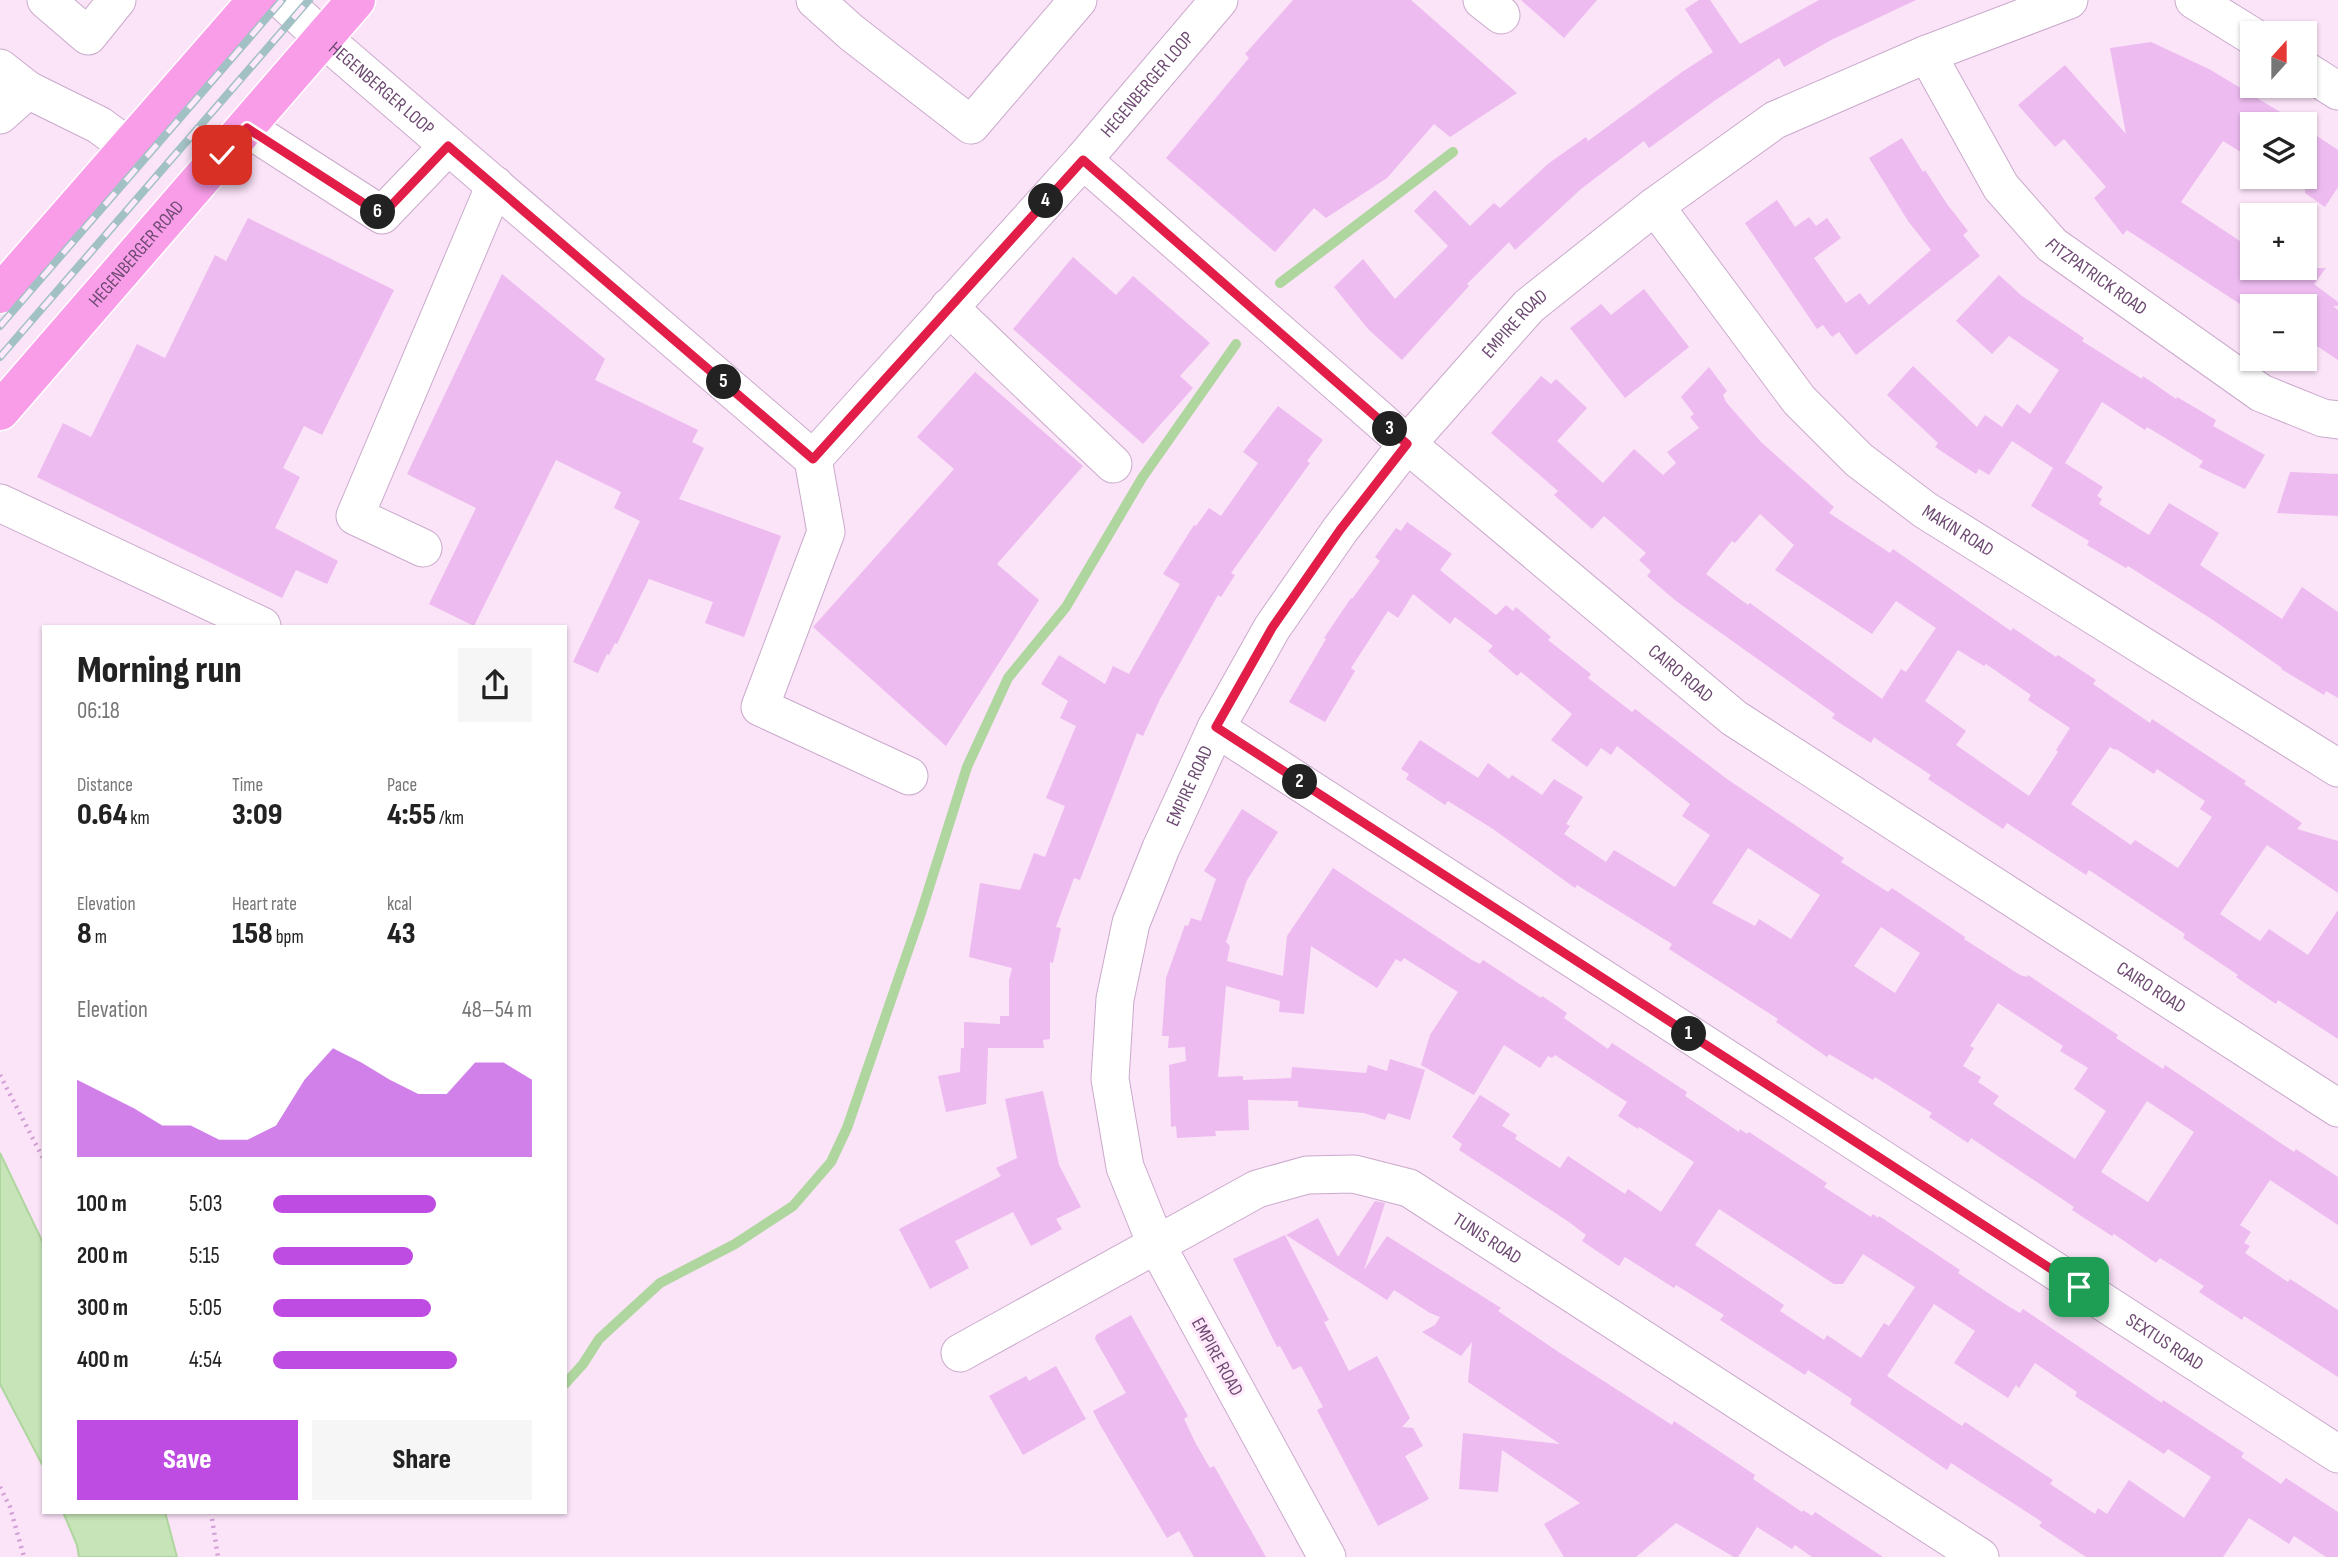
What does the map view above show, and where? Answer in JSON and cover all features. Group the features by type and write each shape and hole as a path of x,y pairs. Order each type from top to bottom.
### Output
{"main road":[{"path":"0,294 257,0"},
{"name":"HEGENBERGER ROAD","path":"0,411 356,0"}],"street":[{"path":"46,0 88,36 117,0"},
{"name":"HEGENBERGER LOOP","path":"282,0 813,459 1083,160 1220,0"},
{"path":"816,0 852,33 971,125 1079,0"},
{"name":"EMPIRE ROAD","path":"1327,1557 1156,1244 1125,1167 1110,1079 1115,999 1131,923 1161,848 1216,727 1272,628 1340,530 1407,444 1529,306 1655,206 1775,120 1927,54 2069,0"},
{"path":"2194,0 2240,29"},
{"name":"FITZPATRICK ROAD","path":"1927,54 2001,187 2052,245 2262,393 2323,418 2338,420"},
{"path":"2317,78 2338,91"},
{"path":"0,115 14,79 99,125 129,147"},
{"path":"247,128 382,215 448,146"},
{"name":"CAIRO ROAD","path":"1083,160 1407,444 1734,718 2338,1108"},
{"path":"423,548 355,516 495,185"},
{"name":"MAKIN ROAD","path":"1655,206 1799,400 1859,460 1937,517 2338,768"},
{"path":"949,307 1113,464"},
{"path":"813,459 826,532 760,707 909,776"},
{"path":"0,503 260,625"},
{"name":"SEXTUS ROAD","path":"1216,727 2338,1454"},
{"name":"TUNIS ROAD","path":"960,1353 1257,1189 1307,1175 1354,1174 1409,1188 1980,1557"}],"path":[{"path":"0,1075 42,1156"},
{"path":"0,1487 10,1507 24,1557"},
{"path":"211,1514 218,1557"}],"shaded area":[{"path":"0,1153 42,1241 42,1464 0,1384"},
{"path":"64,1514 166,1514 177,1557 79,1557 77,1545"}],"building":[{"path":"1293,0 1411,0 1517,93 1450,137 1434,124 1387,178 1326,218 1314,208 1275,252 1166,158 1249,58 1245,54"},
{"path":"1521,0 1597,0 1564,38"},
{"path":"1699,0 1710,0 1740,44 1819,0 1916,0 1831,40 1784,67 1779,58 1649,148 1644,141 1581,189 1515,250 1509,242 1467,284 1469,286 1402,360 1368,329 1334,287 1363,259 1395,299 1448,246 1414,211 1435,190 1470,226 1494,203 1500,208 1549,163 1586,137 1588,141 1713,52 1685,9"},
{"path":"2151,42 2209,69 2240,88 2240,98 2257,98 2280,112 2240,112 2240,152 2223,141 2181,202 2240,241 2240,280 2317,280 2314,284 2338,302 2338,306 2333,306 2338,310 2338,360 2317,346 2317,294 2240,294 2240,304 2127,230 2123,235 2094,198 2106,187 2064,139 2055,147 2018,105 2065,65 2126,134 2110,48"},
{"path":"2317,136 2338,150 2338,187 2325,207 2305,193 2305,189 2317,189"},
{"path":"1902,138 1923,172 1925,170 1968,231 1963,235 1980,256 1856,355 1839,332 1832,337 1823,325 1817,329 1745,223 1777,200 1795,227 1809,217 1816,226 1827,218 1841,238 1814,258 1846,303 1860,293 1869,305 1931,250 1908,221 1869,158"},
{"path":"248,218 394,290 322,435 304,426 283,468 300,477 275,528 338,561 327,584 296,570 282,598 37,477 63,423 91,437 137,344 165,358 215,255 226,261"},
{"path":"1073,257 1116,295 1133,276 1210,343 1180,376 1193,388 1143,444 1013,329"},
{"path":"2317,268 2326,268 2317,280"},
{"path":"502,274 605,359 595,380 698,430 692,442 704,448 679,499 781,536 744,637 705,623 713,602 649,579 617,644 615,643 609,655 607,654 598,673 573,662 640,521 614,508 621,492 556,460 474,625 472,625 429,604 476,508 407,474"},
{"path":"1999,275 2022,296 2084,338 2082,341 2142,379 2143,376 2176,399 2177,397 2216,420 2213,426 2265,455 2245,489 2199,467 2203,461 2147,427 2145,430 2102,402 2065,463 2103,487 2097,496 2102,499 2099,504 2149,535 2169,503 2219,533 2200,565 2282,619 2302,587 2338,612 2338,698 2326,691 2324,695 2281,669 2213,620 2128,566 2126,568 2087,545 2089,541 2031,506 2053,468 2012,441 1989,475 1979,469 1976,474 1935,447 1938,443 1887,395 1913,366 1977,427 1985,415 2002,427 2017,404 2030,414 2059,370 2009,336 1992,354 1956,321"},
{"path":"1644,289 1689,347 1625,398 1570,328 1601,304 1611,315"},
{"path":"1709,367 1727,391 1723,395 1726,402 1761,442 1834,507 1829,513 1890,553 1893,549 2011,631 2013,628 2056,657 2058,655 2096,680 2093,684 2150,723 2152,719 2246,781 2244,784 2302,823 2297,829 2338,841 2338,893 2267,845 2220,914 2260,941 2269,929 2308,955 2338,910 2338,1039 2278,1000 2276,1004 2236,977 2238,975 2183,938 2185,934 2089,870 2086,875 2007,823 2003,829 1928,779 1931,775 1874,737 1871,743 1832,718 1835,714 1676,601 1647,576 1651,571 1639,560 1646,553 1604,516 1592,529 1554,495 1558,491 1491,433 1541,376 1551,384 1556,379 1587,408 1557,441 1603,483 1634,449 1663,475 1676,463 1667,452 1699,428 1690,417 1694,414 1681,397","holes":["1760,514 1794,545 1775,570 1872,634 1896,601 1936,628 1906,672 1901,669 1882,699 1706,574 1732,541 1735,543","1958,650 1984,666 1986,664 2031,695 2028,700 2070,728 2056,750 2058,752 2029,796 1956,745 1966,731 1925,701","2110,747 2154,774 2157,769 2205,801 2200,809 2212,817 2178,868 2135,840 2131,845 2071,804"]},
{"path":"975,372 1083,466 997,564 1039,600 946,746 813,627 954,469 917,437"},
{"path":"1278,406 1323,440 1307,461 1310,463 1231,573 1235,575 1221,597 1218,595 1160,699 1143,736 1137,733 1080,880 1074,878 1056,927 1061,928 1053,963 1050,962 1050,1039 1043,1040 1044,1048 988,1048 986,1104 946,1112 938,1076 960,1072 964,1022 1000,1024 1000,1016 1009,1016 1009,980 1012,968 969,957 980,883 1020,890 1034,853 1045,857 1065,806 1046,798 1076,726 1060,718 1068,701 1041,684 1059,655 1105,684 1113,666 1129,674 1180,584 1163,574 1194,525 1196,526 1209,508 1221,516 1258,463 1243,452"},
{"path":"2290,472 2338,474 2338,516 2277,513"},
{"path":"1407,522 1452,554 1440,570 1496,615 1506,605 1513,611 1516,607 1551,637 1548,640 1591,674 1588,678 1632,712 1635,709 1727,779 1844,858 1841,862 1888,892 1892,888 1965,937 1964,939 2020,975 2028,975 2118,1035 2116,1038 2163,1069 2165,1065 2294,1152 2296,1149 2338,1177 2338,1225 2270,1180 2240,1225 2251,1232 2244,1243 2250,1246 2245,1253 2288,1282 2290,1279 2338,1310 2338,1377 2244,1316 2242,1320 2199,1292 2204,1286 2160,1258 2156,1263 2114,1234 2112,1236 2072,1210 2074,1207 1971,1138 1968,1143 1929,1117 1932,1113 1875,1077 1873,1080 1829,1054 1827,1057 1776,1022 1778,1019 1669,949 1672,944 1577,885 1575,888 1493,829 1448,801 1445,805 1406,779 1409,774 1401,769 1420,740 1478,778 1488,763 1509,779 1512,775 1542,795 1554,779 1583,797 1566,824 1570,826 1564,834 1606,862 1614,850 1675,887 1710,835 1682,816 1690,804 1617,746 1611,755 1601,748 1587,767 1551,740 1572,714 1521,672 1517,676 1488,651 1493,646 1455,617 1450,624 1413,594 1398,618 1388,611 1351,668 1355,671 1325,722 1289,702 1326,639 1324,638 1380,561 1375,557 1396,528 1401,531","holes":["1748,848 1820,895 1791,939 1759,919 1755,926 1712,903","1881,927 1920,953 1895,993 1854,966","1998,1003 2063,1046 2060,1051 2088,1068 2074,1089 2106,1111 2075,1159 1993,1104 1999,1096 1978,1082 1981,1077 1963,1066 1974,1048 1970,1046","2147,1101 2194,1132 2148,1202 2101,1172"]},
{"path":"1242,809 1278,832 1247,880 1226,942 1230,946 1227,961 1283,976 1287,936 1333,868 1472,960 1480,964 1483,960 1541,998 1542,996 1567,1013 1564,1018 1608,1049 1612,1043 1687,1092 1685,1096 1739,1132 1740,1129 1747,1134 1749,1132 1827,1183 1824,1187 1871,1217 1873,1214 1878,1218 1879,1216 2008,1306 2020,1313 2023,1309 2162,1403 2163,1400 2244,1453 2241,1457 2281,1484 2286,1478 2338,1512 2338,1557 2326,1557 2294,1536 2289,1544 2249,1518 2223,1557 2086,1557 2039,1526 2042,1522 1951,1463 1947,1470 1850,1404 1852,1399 1808,1370 1805,1375 1720,1320 1724,1315 1676,1285 1674,1288 1625,1257 1619,1266 1582,1241 1586,1235 1569,1222 1459,1150 1462,1144 1452,1137 1480,1095 1510,1114 1502,1126 1517,1135 1515,1139 1560,1168 1568,1156 1625,1194 1628,1189 1661,1212 1694,1162 1618,1116 1627,1102 1555,1055 1552,1058 1548,1056 1540,1068 1504,1045 1474,1095 1421,1065 1430,1035 1458,992 1404,958 1401,962 1396,959 1377,988 1311,946 1304,1014 1279,1012 1280,1001 1226,986 1218,1077 1243,1076 1243,1080 1291,1078 1292,1067 1366,1073 1368,1065 1387,1071 1390,1059 1425,1070 1410,1120 1388,1113 1385,1120 1364,1113 1298,1107 1298,1101 1248,1100 1249,1130 1215,1131 1216,1136 1177,1138 1176,1126 1171,1127 1169,1065 1186,1061 1185,1047 1168,1048 1169,1036 1162,1036 1166,978 1185,925 1188,926 1191,918 1201,921 1216,879 1204,871","holes":["1719,1209 1834,1284 1843,1284 1863,1254 1915,1287 1889,1326 1884,1323 1861,1358 1827,1335 1824,1340 1780,1311 1784,1305 1695,1245","1934,1304 1975,1331 1954,1363 2008,1398 2016,1385 2019,1388 2035,1363 2077,1392 2075,1396 2164,1454 2168,1449 2211,1477 2184,1518 2129,1480 2107,1514 2098,1508 2095,1514 2050,1484 2053,1480 1965,1422 1962,1426 1887,1376"]},
{"path":"1043,1091 1059,1165 1081,1207 1056,1219 1062,1229 1031,1246 1013,1212 955,1241 969,1268 930,1289 899,1229 1001,1176 996,1168 1017,1158 1005,1099"},
{"path":"1375,1201 1385,1203 1364,1270 1387,1236 1501,1308 1498,1311 1560,1353 1672,1425 1674,1421 1755,1475 1753,1479 1802,1512 1803,1510 1812,1516 1815,1512 1883,1557 1812,1557 1795,1545 1792,1549 1757,1527 1738,1557 1734,1557 1676,1523 1636,1557 1564,1557 1544,1524 1580,1503 1502,1450 1498,1492 1459,1489 1463,1433 1560,1444 1468,1382 1472,1342 1461,1356 1422,1332 1435,1325 1440,1317 1394,1290 1387,1300 1286,1235 1318,1218 1338,1257"},
{"path":"1285,1235 1329,1320 1324,1322 1349,1371 1377,1356 1410,1418 1402,1427 1413,1428 1423,1446 1405,1456 1429,1499 1378,1526 1317,1410 1323,1407 1301,1366 1293,1370 1280,1346 1277,1347 1233,1259"},
{"path":"1131,1315 1188,1416 1184,1419 1196,1444 1210,1468 1214,1466 1266,1557 1194,1557 1179,1531 1167,1538 1099,1423 1093,1411 1126,1393 1095,1339 1096,1335"},
{"path":"1056,1366 1086,1419 1023,1455 989,1396 1026,1376 1029,1381"}],"waterway":[{"path":"1280,283 1453,152"},
{"path":"567,1382 583,1364 599,1339 660,1283 735,1244 793,1206 831,1162 847,1128 921,913 967,767 1008,678 1066,607 1142,478 1236,344"}],"railway":[{"path":"0,326 282,0"},
{"path":"0,357 309,0"}],"route":[{"path":"222,155 247,128 382,215 448,146 813,459 1083,160 1407,444 1340,530 1272,628 1216,727 2079,1287"}]}
